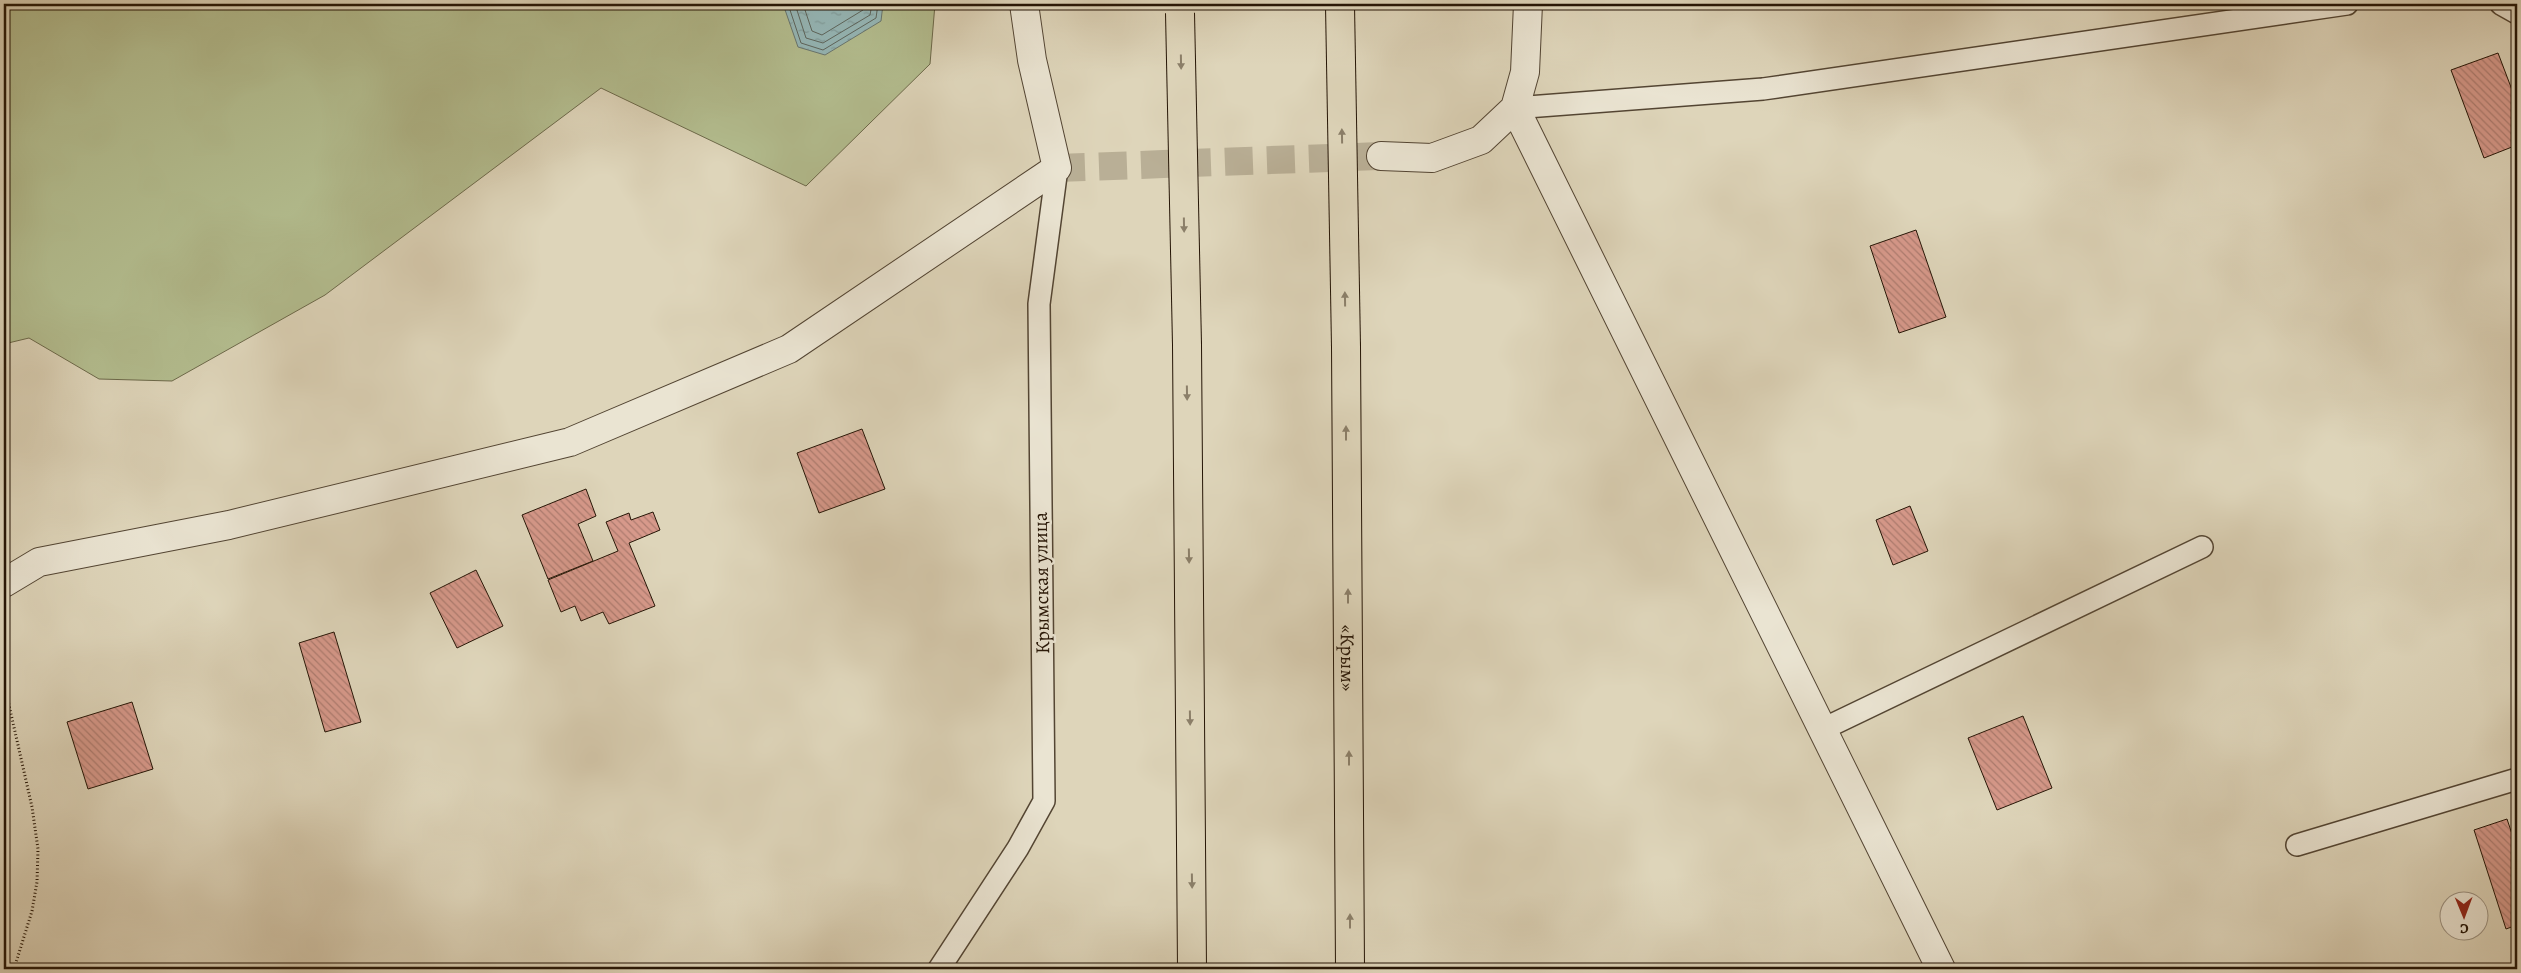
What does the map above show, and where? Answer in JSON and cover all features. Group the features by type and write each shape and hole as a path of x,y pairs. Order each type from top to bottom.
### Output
{"highway":[{"name":"«Крым»","path":"1340,4 1346,348 1350,969"},
{"path":"1180,9 1187,344 1192,969"}],"street":[{"path":"4,583 38,562 229,525 570,442 789,349 1057,168 1032,60 1024,4"},
{"path":"1381,156 1432,158 1481,140 1515,108 1525,72 1528,4"},
{"path":"1515,108 1821,730 1941,969"}],"lane":[{"path":"1515,108 1763,89 2347,4"},
{"path":"2501,4 2517,13"},
{"name":"Крымская улица","path":"939,969 1018,848 1044,801 1039,304 1057,168"},
{"path":"1821,730 2202,547"},
{"path":"2297,845 2517,779"}],"path":[{"path":"4,683 32,806 38,848 37,882 32,911 14,969"}],"green space":[{"path":"4,4 935,4 930,64 806,186 601,88 325,295 172,381 99,379 29,338 4,344"}],"water":[{"path":"783,4 883,4 881,21 825,55 798,47"}],"building":[{"path":"2498,53 2517,103 2517,145 2484,158 2451,70"},
{"path":"1916,230 1946,317 1899,333 1870,246"},
{"path":"862,429 885,489 819,513 797,453"},
{"path":"586,489 596,516 578,524 593,561 548,579 522,515"},
{"path":"1910,506 1928,551 1893,565 1876,520"},
{"path":"653,512 660,530 629,543 655,606 609,624 603,612 581,621 575,606 561,612 548,580 618,551 606,522 629,513 631,520"},
{"path":"476,570 503,626 457,648 430,593"},
{"path":"334,632 361,722 325,732 299,643"},
{"path":"132,702 153,769 88,789 67,722"},
{"path":"2023,716 2052,788 1997,810 1968,738"},
{"path":"2507,819 2517,849 2517,925 2506,929 2474,830"}],"tunnel":[{"path":"1057,168 1381,156"}]}
